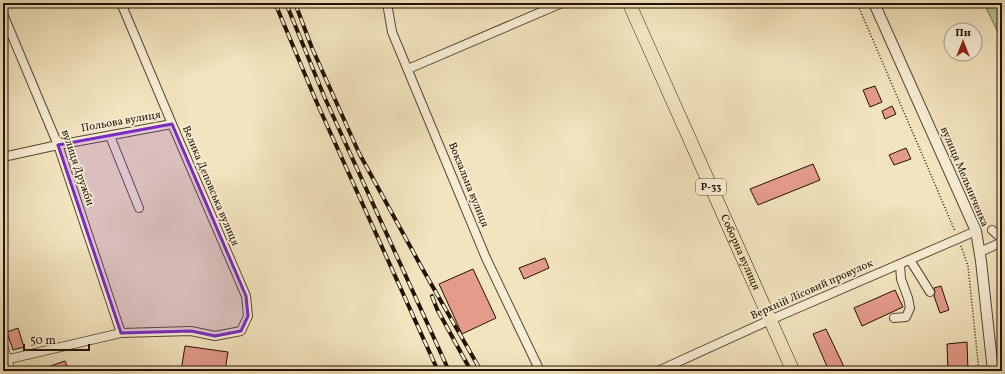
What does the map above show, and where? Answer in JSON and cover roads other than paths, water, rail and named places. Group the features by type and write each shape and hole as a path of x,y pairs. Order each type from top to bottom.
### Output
{"main road":[{"name":"Соборна вулиця","path":"629,3 793,371"}],"street":[{"name":"Велика Деповська вулиця","path":"121,3 246,296 248,316 241,331 215,336 191,331 121,333"},
{"name":"Вокзальна вулиця","path":"387,3 392,32 486,258 540,371"},
{"path":"408,69 562,3"},
{"name":"вулиця Мельниченка","path":"874,3 976,231 980,252 993,371"},
{"name":"вулиця Дружби","path":"3,14 58,145 121,333"},
{"name":"Польова вулиця","path":"3,157 58,145 172,124"},
{"path":"110,136 139,208"},
{"path":"992,230 1002,238"},
{"name":"Верхній Лісовий провулок","path":"658,371 770,320 976,231"},
{"path":"980,252 1002,242"},
{"path":"910,260 930,292"},
{"path":"894,318 906,317 910,308 901,279 900,264"},
{"path":"6,360 121,333"}],"railway":[{"path":"275,3 317,103 438,371"},
{"path":"286,3 324,96 449,371"},
{"path":"295,3 312,48 359,153 481,371"},
{"path":"432,296 437,309 471,371"}]}
